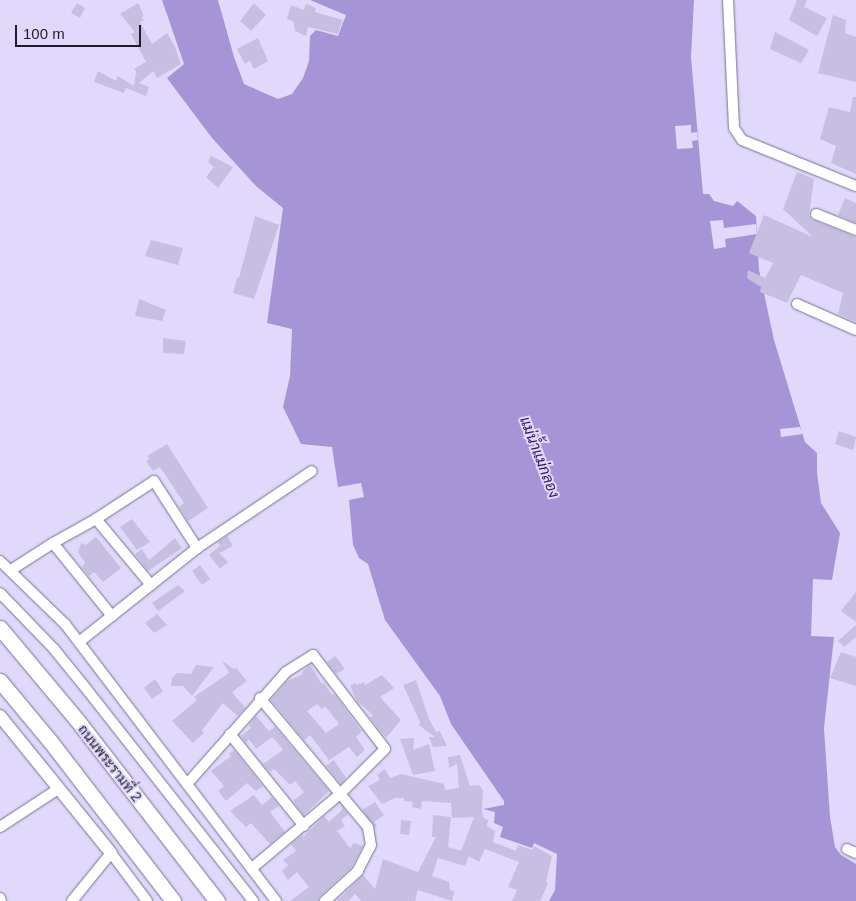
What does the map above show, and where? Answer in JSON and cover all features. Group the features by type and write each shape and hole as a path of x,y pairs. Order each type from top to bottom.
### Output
{"highway":[{"name":"ถนนพระรามที่ 2","path":"0,628 77,720 218,901"},
{"path":"0,681 50,741 173,901"}],"main road":[{"path":"1,719 111,853"}],"street":[{"path":"728,0 734,128 742,140 856,186"},
{"path":"816,214 856,230"},
{"path":"796,304 856,330"},
{"path":"78,642 197,548 312,471"},
{"path":"11,570 53,543 96,519 154,481 197,548"},
{"path":"96,519 151,585"},
{"path":"53,543 112,616"},
{"path":"0,561 65,624 276,901"},
{"path":"0,592 54,649 253,901"},
{"path":"187,784 260,698 286,672 313,655 386,749 304,826 252,868"},
{"path":"260,698 368,828 371,845 358,871 325,901"},
{"path":"230,734 304,826"},
{"path":"0,827 58,789"},
{"path":"72,901 111,853 147,901"}],"water":[{"name":"แม่น้ำแม่กลอง","path":"162,0 218,0 234,57 244,84 278,99 292,94 303,78 309,61 310,36 316,30 338,36 346,15 310,0 694,0 691,57 703,194 709,194 714,201 733,206 737,201 756,216 759,270 774,340 805,442 817,453 817,473 821,503 840,533 832,580 813,579 811,636 834,637 824,728 830,817 835,847 841,855 856,864 856,901 549,901 555,890 557,854 534,843 532,848 500,837 503,827 494,823 495,812 483,809 504,805 504,801 451,724 440,696 385,620 368,564 359,558 353,545 349,500 364,497 361,483 338,487 332,447 301,444 283,407 290,376 292,329 267,323 283,208 257,187 212,138 167,78 184,64"}],"pier":[{"path":"691,125 691,133 697,132 698,140 692,141 693,148 677,149 675,126"},
{"path":"723,220 724,228 756,224 757,234 725,239 726,247 714,249 710,221"},
{"path":"800,427 803,434 781,437 780,429"}],"building":[{"path":"797,0 807,0 804,7 827,18 817,36 789,20"},
{"path":"77,3 85,8 80,18 71,13"},
{"path":"138,3 144,16 141,17 144,20 140,22 152,44 167,33 175,47 181,64 157,78 153,71 139,83 149,87 146,96 126,88 124,93 94,82 98,71 116,81 118,76 134,86 136,71 134,69 146,62 131,34 135,32 120,14"},
{"path":"254,3 266,15 251,31 240,21"},
{"path":"306,4 316,8 315,12 343,20 338,34 308,27 306,36 295,31 293,21 287,19 291,5 304,10"},
{"path":"833,15 846,20 845,33 856,37 856,82 818,73"},
{"path":"775,32 809,50 801,63 770,49"},
{"path":"258,38 268,61 254,69 250,61 245,64 237,49"},
{"path":"853,97 856,97 856,174 831,163 836,146 820,139 829,107 850,112"},
{"path":"211,156 233,167 218,188 206,177 214,167 208,162"},
{"path":"797,172 814,179 809,214 811,219 856,237 856,322 838,314 843,293 801,275 787,303 760,292 761,287 747,278 748,270 765,278 773,263 749,253 764,215 813,237 783,209"},
{"path":"845,198 856,203 856,223 838,215"},
{"path":"255,216 279,225 254,299 233,293 237,278 239,278"},
{"path":"151,240 183,248 178,265 145,256"},
{"path":"139,299 166,310 162,321 135,316"},
{"path":"163,338 186,341 184,354 163,353"},
{"path":"839,431 856,437 853,450 835,444"},
{"path":"167,444 208,508 188,521 179,507 184,503 160,467 153,471 146,461 150,459 147,456"},
{"path":"132,519 150,542 137,550 120,527"},
{"path":"227,536 233,546 219,553 228,562 220,569 209,555 220,546 218,542"},
{"path":"96,537 121,568 103,582 94,572 89,576 82,567 85,563 78,552 81,543 86,545"},
{"path":"175,538 182,548 148,571 135,554 142,549 149,560"},
{"path":"200,565 210,579 202,585 192,571"},
{"path":"178,585 185,591 158,611 152,603"},
{"path":"856,592 856,622 841,611"},
{"path":"157,614 167,625 154,633 145,623"},
{"path":"856,625 856,637 844,647 838,641"},
{"path":"841,652 856,657 856,686 830,678"},
{"path":"335,656 345,669 336,674 327,662"},
{"path":"222,661 234,669 236,668 247,681 232,692 245,708 238,716 223,703 202,730 204,733 193,743 172,721 197,700 194,697 229,673"},
{"path":"196,665 214,667 192,696 183,686 171,686 172,678 177,673 191,674"},
{"path":"310,665 322,684 324,683 332,695 334,694 362,731 356,737 365,750 357,757 349,747 329,760 310,735 304,740 271,700 287,681 303,674 302,672","holes":["317,704 322,709 325,706 339,724 326,733 307,711"]},
{"path":"382,675 394,688 380,697 401,720 386,738 370,718 373,715 357,701 350,686 355,683 357,685 364,682 365,685"},
{"path":"155,679 163,691 152,699 144,688"},
{"path":"416,680 429,719 436,732 440,731 447,746 433,747 429,737 435,737 419,725 420,722 403,685"},
{"path":"256,716 269,731 275,727 329,791 304,815 293,801 304,792 295,781 290,785 274,769 270,772 263,764 283,750 277,742 272,737 256,749 249,739 246,743 241,736 251,728 249,725"},
{"path":"414,738 413,750 429,744 435,771 413,775 400,739"},
{"path":"234,750 263,786 256,791 247,783 226,801 218,791 224,786 211,771 231,756 229,754"},
{"path":"460,755 470,786 479,785 483,790 482,812 484,818 488,820 487,826 495,831 493,842 516,851 518,845 532,850 534,846 552,856 546,882 548,884 540,901 512,901 517,890 508,887 519,862 485,849 479,862 469,856 465,866 438,858 432,876 449,882 450,890 454,892 452,901 418,890 415,901 361,901 355,894 348,901 337,901 363,875 375,889 383,859 418,872 436,837 432,837 433,815 451,817 448,847 461,851 474,817 452,818 451,803 422,801 421,809 412,807 413,802 404,801 404,798 395,798 382,804 368,786 380,780 377,775 385,769 390,778 401,774 444,784 445,790 459,788 457,764 449,768 448,757"},
{"path":"334,760 346,778 341,784 326,766"},
{"path":"254,795 262,805 272,797 279,806 270,812 285,832 270,844 251,823 246,827 230,811"},
{"path":"375,802 384,815 374,822 377,826 375,828 362,810"},
{"path":"342,807 348,814 341,820 345,826 337,831 350,848 354,843 363,846 352,867 320,896 318,901 290,901 309,887 297,872 288,880 282,871 288,865 283,860 296,851 291,844 302,835 303,837 324,816 329,822 342,810"},
{"path":"401,820 411,821 409,835 400,834"}]}
